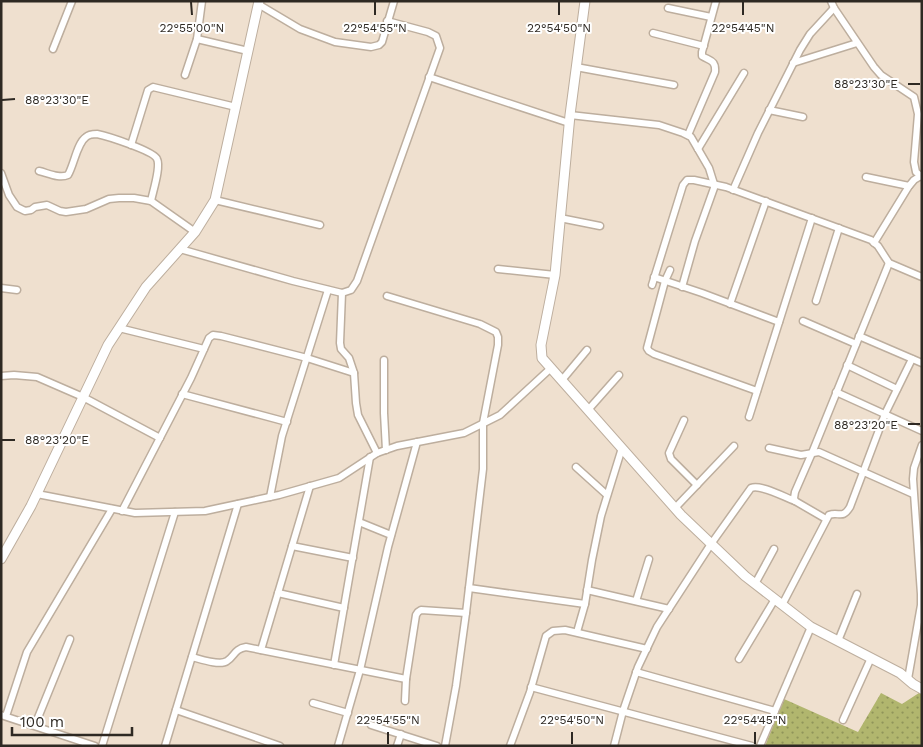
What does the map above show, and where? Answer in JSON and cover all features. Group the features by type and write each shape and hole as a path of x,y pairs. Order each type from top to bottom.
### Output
{"street":[{"path":"53,49 72,1"},
{"path":"185,75 197,40 202,1"},
{"path":"1,559 36,494 108,345 146,287 195,232 215,200 258,2 300,29 335,42 371,47 382,42 394,1"},
{"path":"586,1 570,119 555,275 542,345 542,358 675,508 745,576 810,627 900,673 922,689"},
{"path":"688,135 715,72 714,64 711,60 702,56 716,1"},
{"path":"733,190 769,110 804,42 832,5 881,75 914,97 918,114 914,162 916,172 921,176 909,186 874,243"},
{"path":"668,8 711,17"},
{"path":"180,249 328,290 342,293 351,290 357,280 440,48 436,36 387,21"},
{"path":"654,33 704,46"},
{"path":"197,40 248,51"},
{"path":"793,63 857,42"},
{"path":"576,67 674,85"},
{"path":"698,149 744,73"},
{"path":"429,77 570,119 660,125 691,137 709,168 714,188 695,241 682,286"},
{"path":"131,145 148,90 153,87 236,107"},
{"path":"769,110 803,116"},
{"path":"39,171 65,177 68,175 82,140 88,135 95,134 131,145 157,158 158,165 151,201"},
{"path":"1,173 9,195 17,207 25,211 47,205 66,212 86,209 109,199 134,198 151,201 195,232"},
{"path":"866,177 909,186"},
{"path":"652,285 683,185 687,180 714,184 733,190 871,240 885,255 889,263 922,277"},
{"path":"215,200 320,225"},
{"path":"730,304 766,201"},
{"path":"560,218 600,226"},
{"path":"750,417 812,218"},
{"path":"816,301 839,228"},
{"path":"795,501 795,492 889,263"},
{"path":"498,269 555,275"},
{"path":"670,270 665,281 647,348 649,351 757,391"},
{"path":"654,277 779,322"},
{"path":"1,288 17,290"},
{"path":"270,497 282,436 328,290"},
{"path":"342,293 341,349 349,358 354,373 358,415 377,453"},
{"path":"387,296 480,324 496,332 498,337 484,423 483,469 466,613 456,686 445,746"},
{"path":"803,321 856,344"},
{"path":"119,328 204,349"},
{"path":"122,511 204,349 213,335 307,358 354,373"},
{"path":"859,336 922,363"},
{"path":"562,380 587,350"},
{"path":"739,659 778,602 826,519 832,513 838,515 846,513 850,507 885,414 912,359"},
{"path":"384,360 386,450"},
{"path":"847,365 897,389"},
{"path":"36,494 135,513 205,511 270,497 339,478 377,453 397,446 464,432 484,423 500,415 551,368"},
{"path":"588,410 619,375"},
{"path":"1,376 37,377 83,397 160,438"},
{"path":"836,392 922,431"},
{"path":"182,394 287,422"},
{"path":"684,420 669,453 671,459 697,485"},
{"path":"338,746 360,670 391,535 417,442"},
{"path":"908,679 919,618 921,594 913,494 914,468 922,444"},
{"path":"675,508 734,446"},
{"path":"577,632 585,604 601,516 622,448"},
{"path":"768,448 801,455 819,452 827,454 913,494"},
{"path":"334,665 370,458"},
{"path":"576,466 607,495"},
{"path":"261,650 310,486"},
{"path":"614,746 636,672 657,627 711,544 751,488 754,486 762,488 795,501 826,519"},
{"path":"165,746 238,504"},
{"path":"95,746 4,715 27,652 112,508"},
{"path":"102,746 175,512"},
{"path":"359,522 391,535"},
{"path":"292,546 353,558"},
{"path":"755,584 774,549"},
{"path":"636,601 649,559"},
{"path":"469,588 585,604"},
{"path":"587,590 669,609"},
{"path":"278,593 344,608"},
{"path":"838,641 857,594"},
{"path":"405,701 406,679 418,612 421,610 466,613"},
{"path":"760,746 810,627"},
{"path":"510,746 531,687 546,636 552,631 565,630 577,632 647,649"},
{"path":"34,725 70,639"},
{"path":"192,656 216,663 223,663 239,648 246,647 406,679"},
{"path":"843,720 871,658"},
{"path":"636,672 775,711"},
{"path":"531,687 752,746"},
{"path":"313,702 348,713"},
{"path":"176,710 280,746"},
{"path":"371,725 437,746"},
{"path":"397,746 400,734"}],"green space":[{"path":"922,691 922,746 765,746 784,699 858,732 881,693 902,704"}]}
